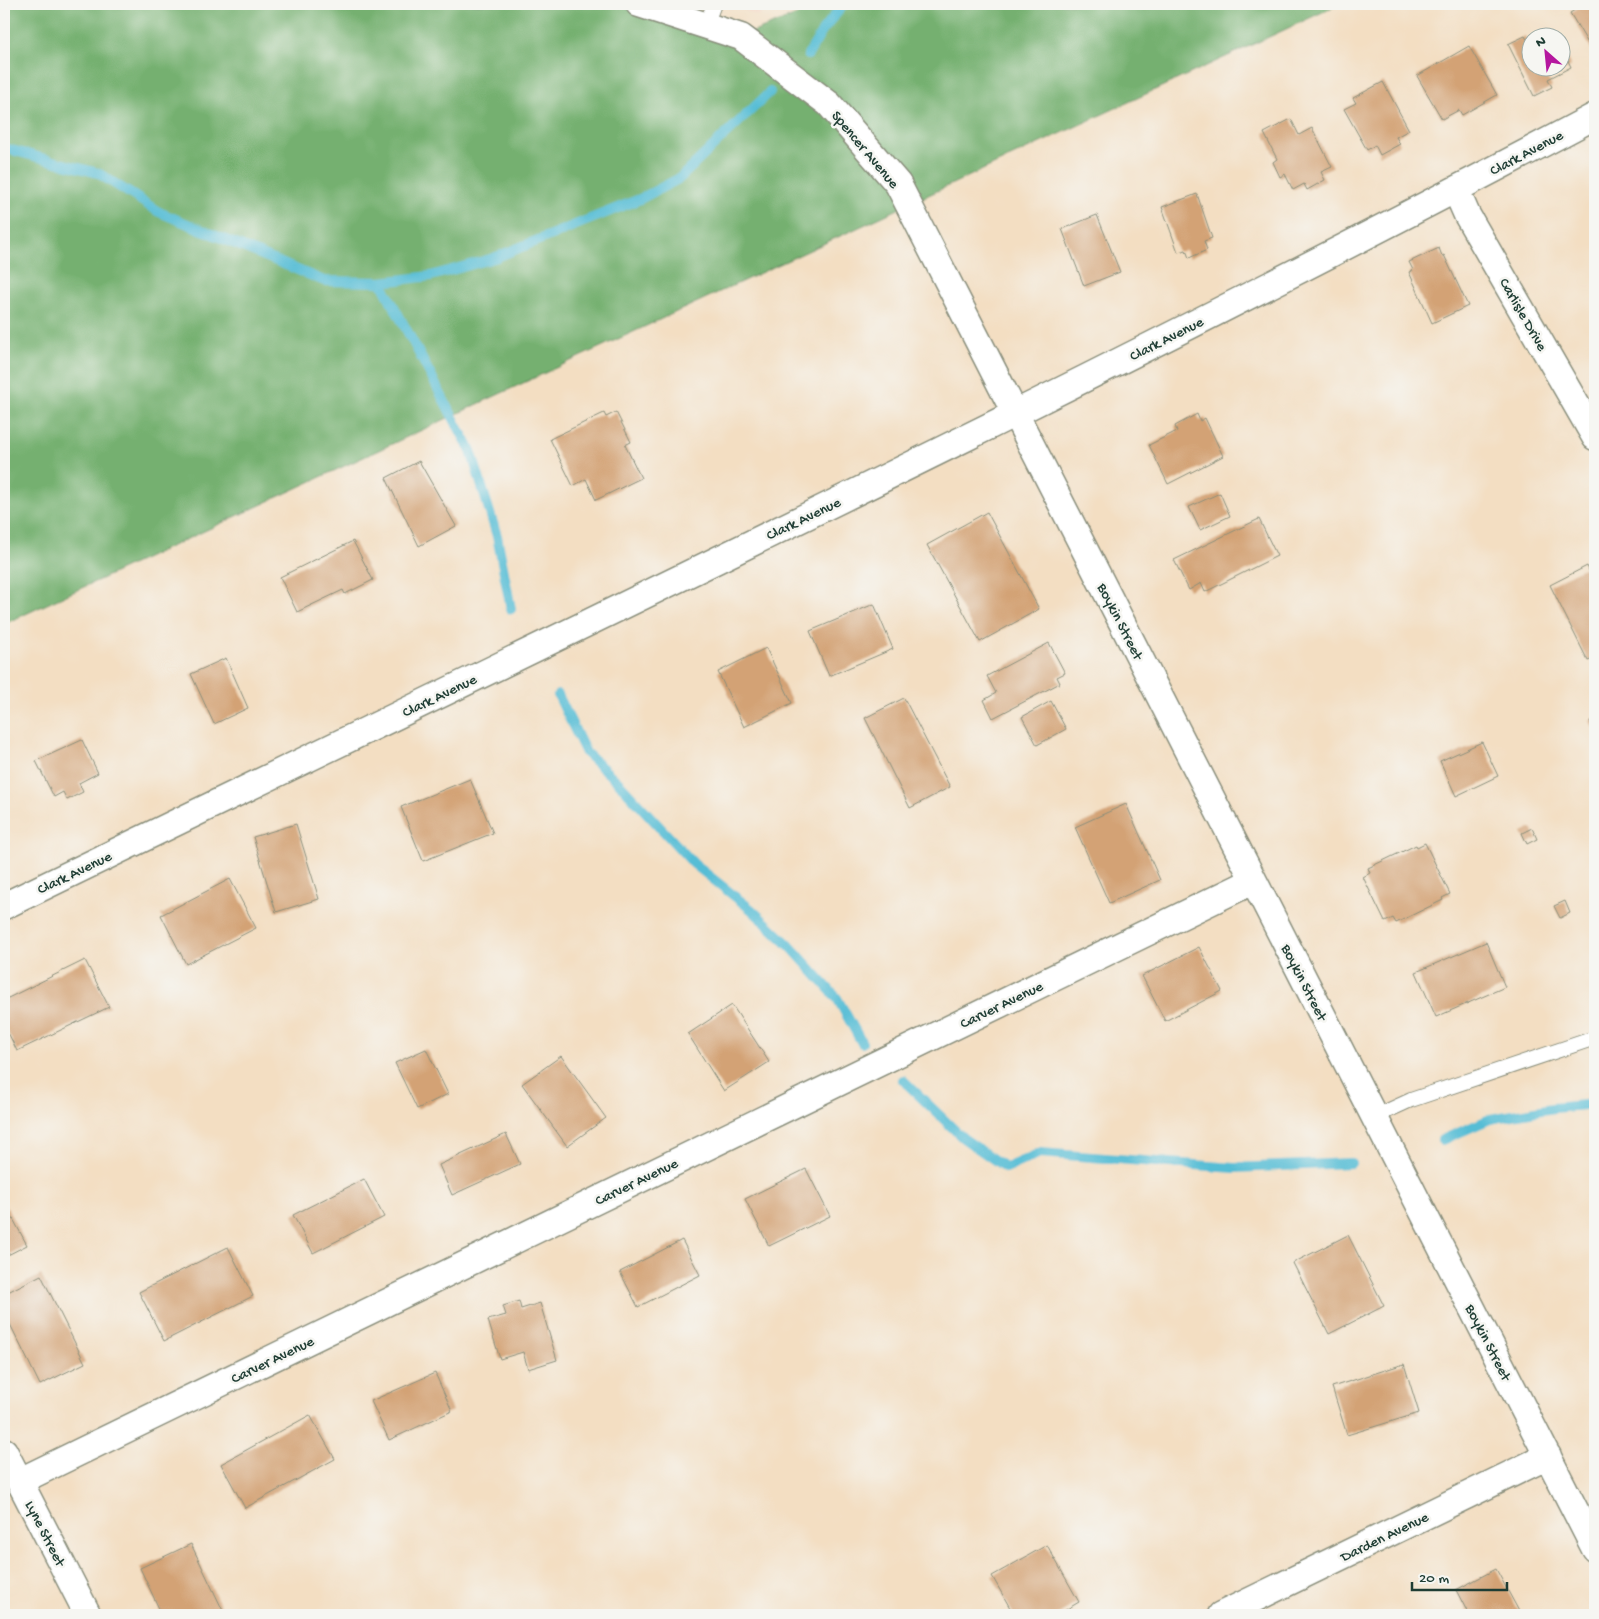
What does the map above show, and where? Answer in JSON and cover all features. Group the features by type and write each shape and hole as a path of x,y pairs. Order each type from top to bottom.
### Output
{"street":[{"name":"Spencer Avenue","path":"639,4 710,14 829,104 898,184 1016,414"},
{"name":"Clark Avenue","path":"4,906 1016,414 1456,190 1595,116"},
{"name":"Carlisle Drive","path":"1456,190 1467,215 1595,437"},
{"name":"Boykin Street","path":"1016,414 1595,1549"},
{"name":"Carver Avenue","path":"20,1481 1253,881"},
{"name":"Lyne Street","path":"4,1451 88,1615"},
{"name":"Darden Avenue","path":"1221,1615 1548,1456"}],"lane":[{"path":"1374,1117 1411,1100 1595,1038"}],"shaded area":[{"path":"729,4 764,4 759,16"}],"green space":[{"path":"4,4 639,4 741,37 804,12 808,4 1340,4 4,624"}],"building":[{"path":"1584,4 1595,4 1595,55 1570,13"},
{"path":"1522,37 1522,72 1508,44"},
{"path":"1469,46 1497,95 1462,115 1459,110 1442,119 1417,76"},
{"path":"1525,78 1550,78 1548,79 1552,87 1534,96"},
{"path":"1383,82 1409,130 1396,137 1400,144 1380,155 1375,145 1367,150 1344,109 1356,103 1353,98"},
{"path":"1291,119 1299,135 1312,128 1332,167 1321,172 1325,180 1307,190 1304,184 1293,190 1285,174 1280,177 1273,162 1277,159 1264,133"},
{"path":"1197,194 1212,238 1204,241 1207,250 1189,258 1186,250 1178,252 1162,207"},
{"path":"1097,215 1120,272 1084,286 1062,229"},
{"path":"1439,248 1468,306 1432,323 1409,272 1413,270 1409,262"},
{"path":"616,412 631,442 625,445 641,478 596,500 586,479 573,486 550,439 604,413 606,417"},
{"path":"1197,414 1200,421 1205,418 1223,456 1168,484 1149,445 1177,431 1175,426"},
{"path":"419,461 456,526 419,546 386,478"},
{"path":"1220,493 1230,516 1200,530 1189,507"},
{"path":"987,512 1039,609 980,642 927,545"},
{"path":"1259,519 1277,556 1205,592 1201,583 1189,590 1174,560"},
{"path":"353,541 373,580 345,594 343,590 297,612 280,577"},
{"path":"1587,566 1595,583 1595,658 1588,661 1550,585"},
{"path":"874,604 893,649 829,676 810,631"},
{"path":"1049,643 1065,673 1057,677 1060,683 993,718 984,700 996,693 987,676"},
{"path":"766,648 792,703 744,727 718,672"},
{"path":"226,658 248,708 214,724 191,674"},
{"path":"904,698 950,787 910,808 865,718"},
{"path":"1051,701 1066,729 1037,745 1022,717"},
{"path":"1595,718 1595,731 1590,721"},
{"path":"82,740 98,773 79,783 83,792 67,800 63,792 54,797 36,761"},
{"path":"1482,742 1498,776 1456,796 1440,761"},
{"path":"470,779 493,833 423,861 401,807"},
{"path":"1126,804 1160,880 1109,903 1075,827"},
{"path":"296,824 319,899 276,912 253,837"},
{"path":"1532,828 1537,839 1527,844 1522,833"},
{"path":"1425,843 1450,894 1442,898 1443,900 1396,923 1393,918 1385,922 1363,877 1370,873 1368,868 1416,845 1417,847"},
{"path":"230,879 256,928 186,964 161,915"},
{"path":"1565,901 1570,913 1560,918 1554,906"},
{"path":"1486,942 1505,987 1436,1017 1416,972"},
{"path":"1199,947 1222,991 1165,1021 1142,976"},
{"path":"85,960 109,1007 17,1051 4,1024 4,1000"},
{"path":"732,1005 769,1062 724,1091 688,1034"},
{"path":"426,1049 448,1094 417,1109 395,1063"},
{"path":"561,1056 606,1118 567,1146 522,1084"},
{"path":"506,1134 520,1164 452,1195 439,1165"},
{"path":"806,1169 830,1216 769,1246 745,1199"},
{"path":"364,1179 384,1217 313,1253 293,1215"},
{"path":"4,1202 27,1245 4,1257"},
{"path":"1348,1235 1384,1306 1329,1334 1293,1263"},
{"path":"682,1240 700,1275 638,1307 620,1272"},
{"path":"228,1247 253,1296 164,1341 139,1292"},
{"path":"41,1275 85,1363 40,1385 4,1312 4,1294"},
{"path":"519,1301 521,1309 540,1303 557,1360 528,1369 523,1352 500,1359 488,1320 506,1315 503,1306"},
{"path":"1404,1364 1419,1413 1347,1435 1332,1387"},
{"path":"435,1373 452,1411 389,1440 371,1401"},
{"path":"310,1415 335,1459 245,1508 221,1464"},
{"path":"191,1544 225,1615 162,1615 140,1568"},
{"path":"1047,1545 1079,1602 1057,1615 1014,1615 992,1576"},
{"path":"1496,1569 1521,1615 1469,1615 1456,1590"}],"waterway":[{"path":"808,55 823,30 844,4"},
{"path":"381,282 431,276 494,258 640,199 680,178 770,92"},
{"path":"4,148 98,173 159,212 324,281 381,282 471,451 497,536 511,609"},
{"path":"558,695 586,753 620,784 694,864 752,910 790,946 837,998 862,1043"},
{"path":"903,1080 963,1138 1006,1168 1040,1153 1234,1168 1351,1163"},
{"path":"1442,1140 1490,1119 1553,1108 1595,1104"}]}
